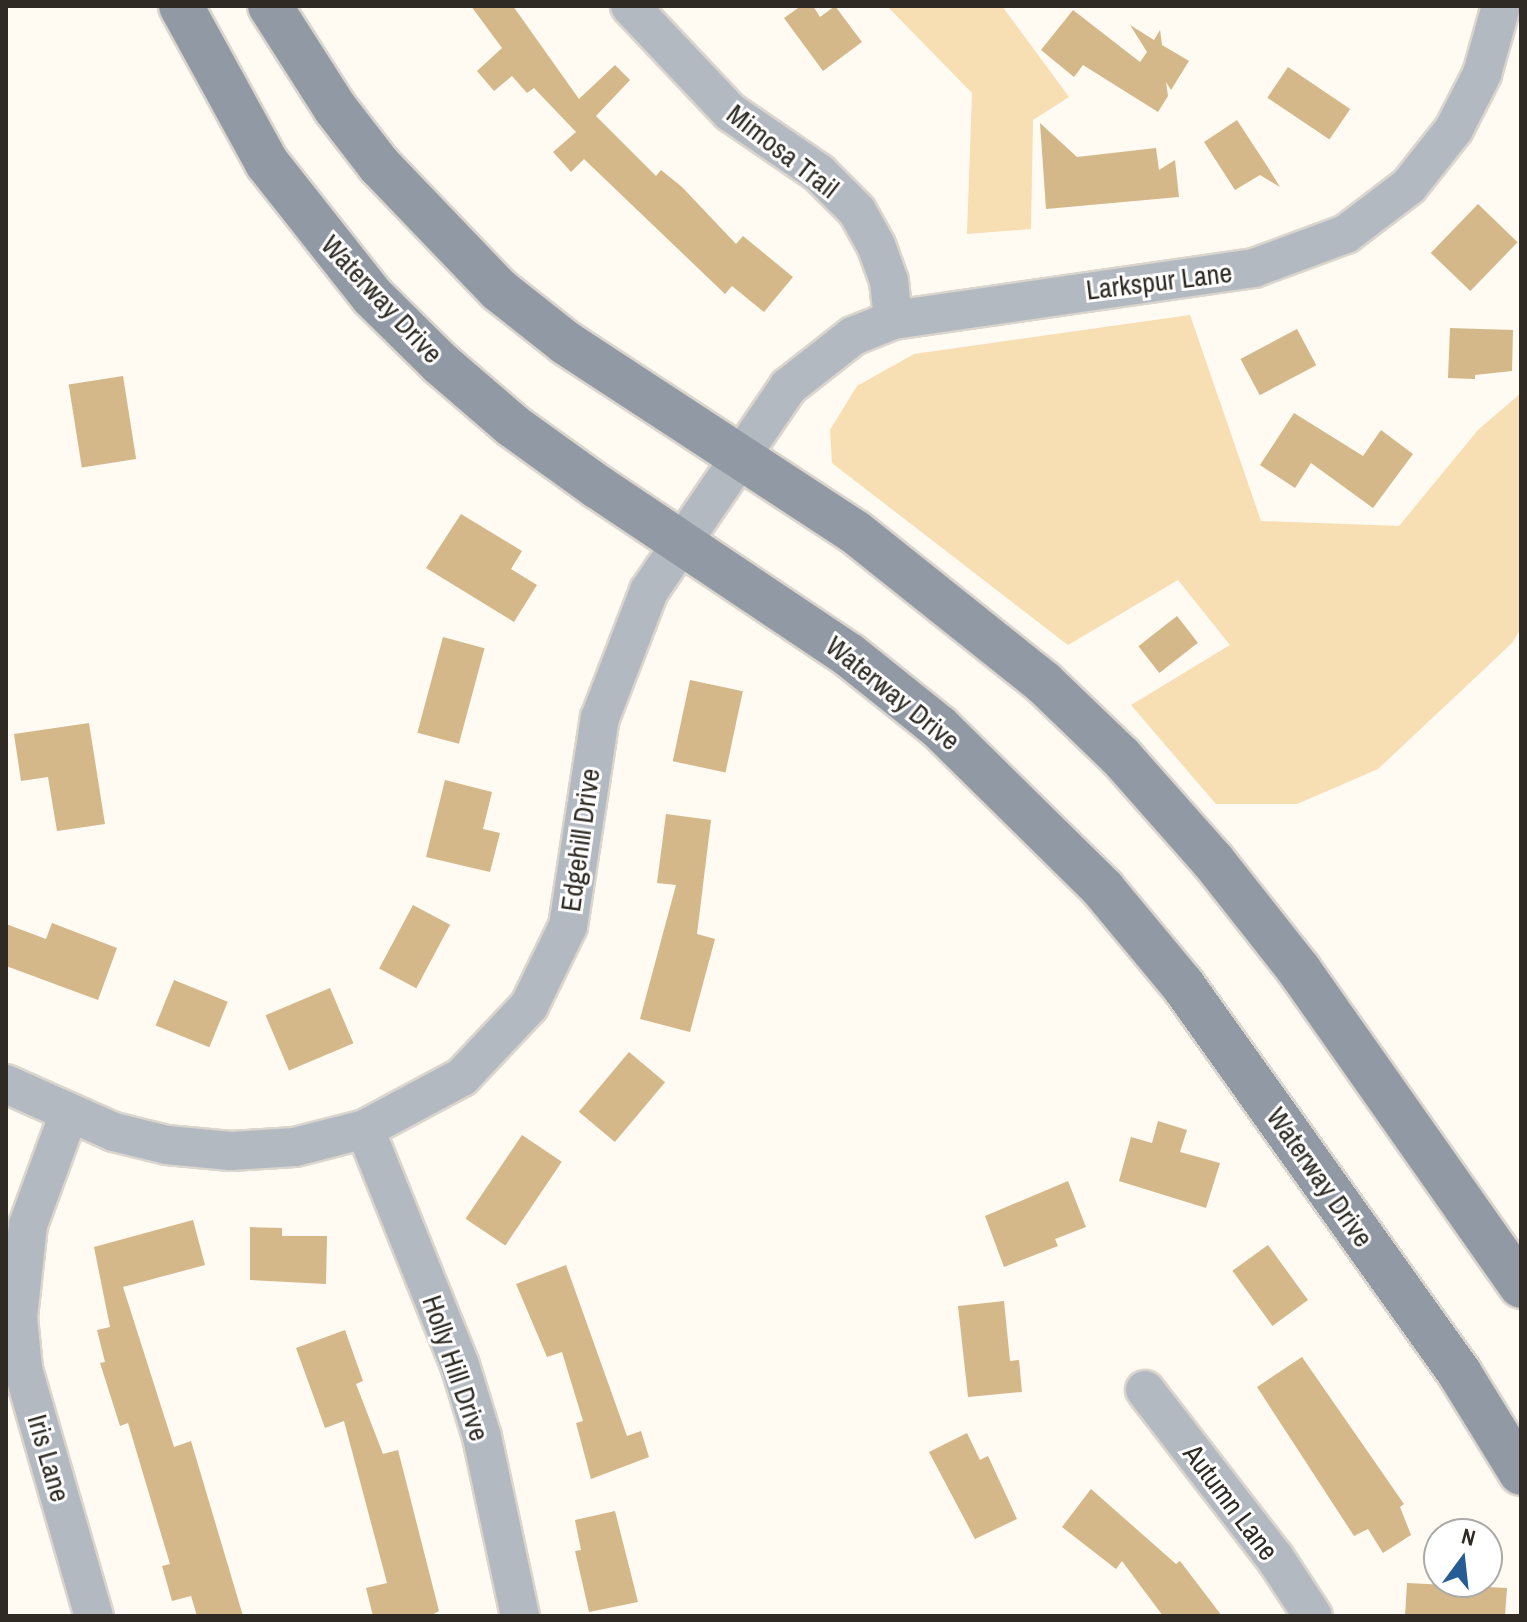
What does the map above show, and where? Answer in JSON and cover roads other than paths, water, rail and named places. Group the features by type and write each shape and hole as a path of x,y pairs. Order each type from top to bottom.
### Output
{"main road":[{"name":"Waterway Drive","path":"181,6 267,163 372,296 513,426 849,655 939,727 1103,889 1201,1010 1460,1374 1521,1473"},
{"path":"270,6 335,108 379,165 499,290 566,343 738,455 941,597 1043,682 1121,757 1213,861 1299,970 1521,1286"}],"street":[{"name":"Mimosa Trail","path":"630,6 730,112 819,173 857,211 885,269 893,320"},
{"name":"Larkspur Lane","path":"738,455 788,387 818,358 853,336 893,320 1254,268 1325,245 1380,210 1441,149 1482,74 1501,6"},
{"name":"Edgehill Drive","path":"6,1084 69,1113 167,1145 231,1151 295,1147 365,1129 462,1077 529,1006 553,963 579,878 600,718 649,591 738,455"},
{"name":"Iris Lane","path":"69,1113 28,1225 18,1317 23,1369 94,1616"},
{"name":"Holly Hill Drive","path":"365,1129 460,1365 482,1437 520,1616"},
{"name":"Autumn Lane","path":"1145,1390 1275,1558 1313,1616"}]}
